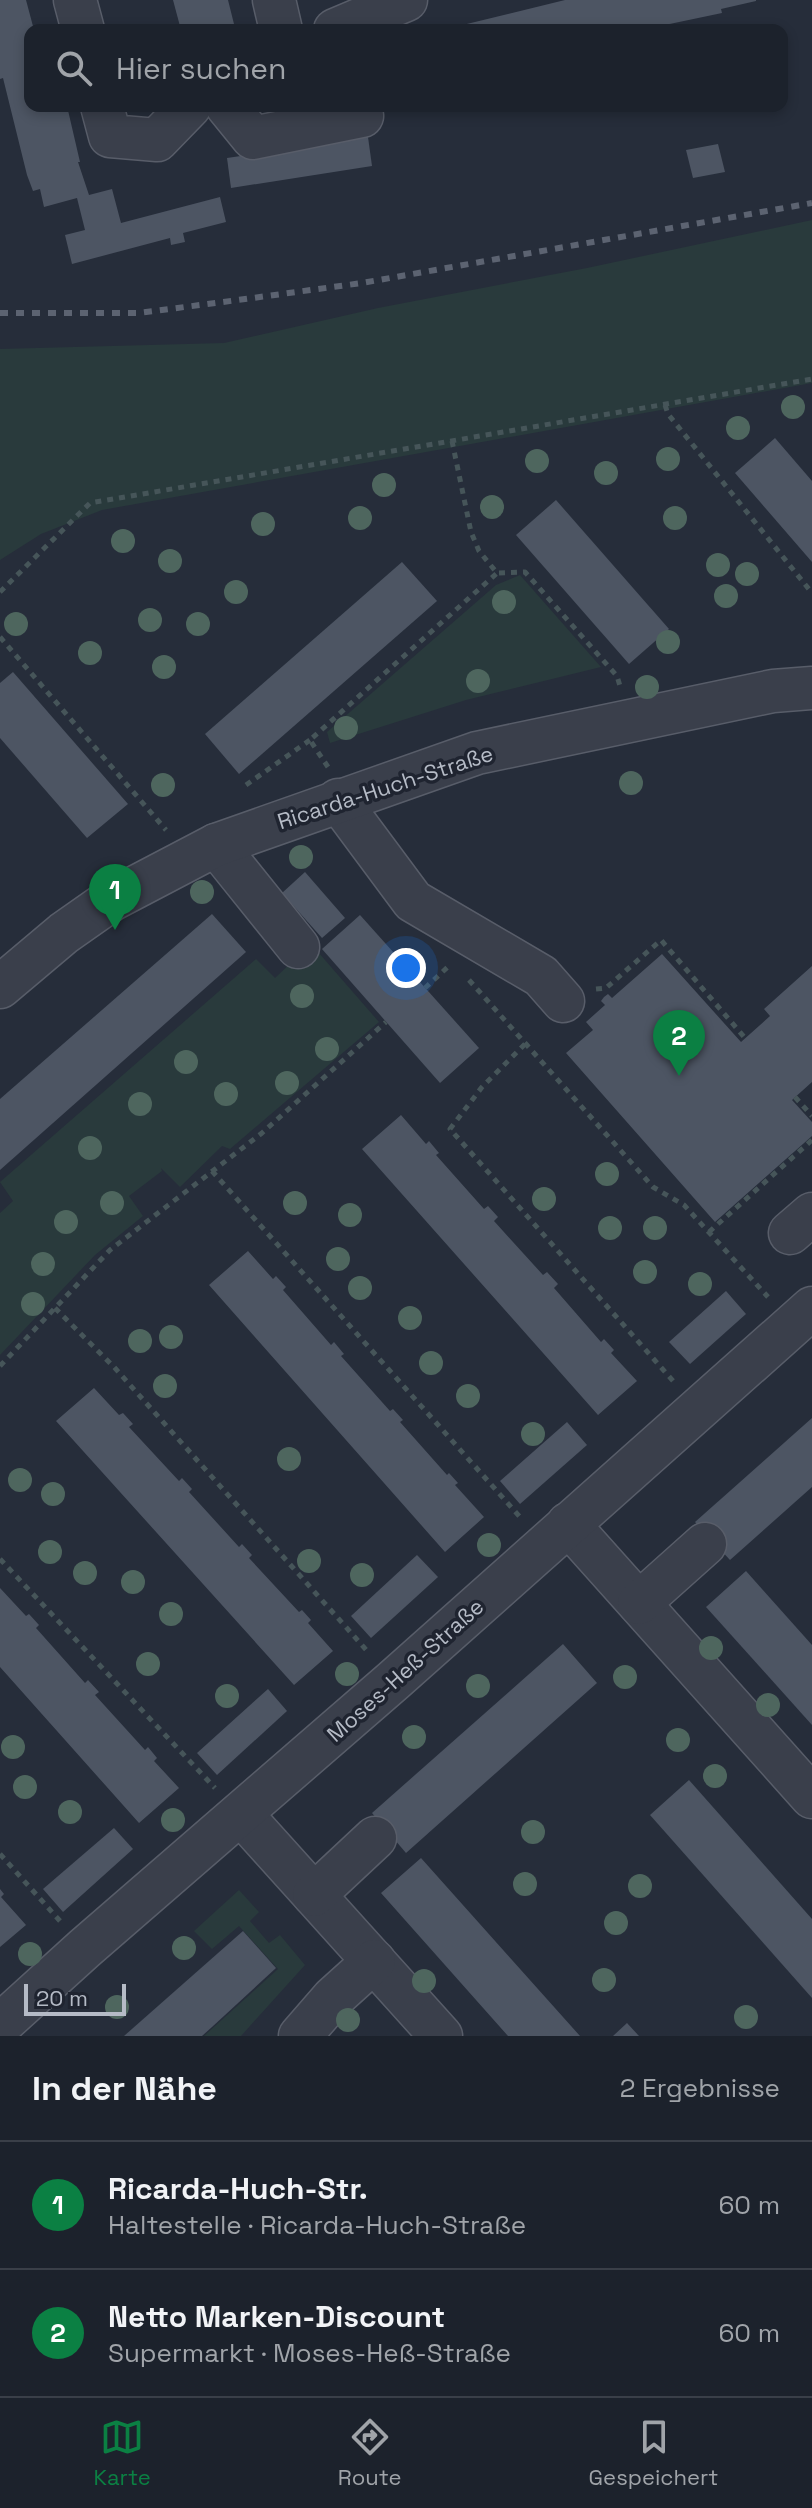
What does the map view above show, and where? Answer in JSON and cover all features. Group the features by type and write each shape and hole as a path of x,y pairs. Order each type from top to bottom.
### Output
{"street":[{"path":"75,0 81,24"},
{"path":"274,0 280,24"},
{"path":"349,24 406,0"},
{"path":"104,112 110,136 157,140 184,112"},
{"path":"232,112 253,138 362,116"},
{"name":"Ricarda-Huch-Straße","path":"0,987 64,933 111,900 203,851 338,800 477,753 773,691 812,688"},
{"path":"338,800 413,901 541,976 563,1001"},
{"path":"203,851 298,947"},
{"name":"Moses-Heß-Straße","path":"0,2025 803,1316"},
{"path":"556,1534 639,1603 812,1797"},
{"path":"639,1603 705,1544"},
{"path":"241,1814 441,2036"},
{"path":"314,1895 375,1838"},
{"path":"300,2036 333,1998 374,1961"}],"path":[{"path":"0,592 90,503 812,379"},
{"path":"665,405 668,414 812,593"},
{"path":"452,441 471,532 479,551 497,573"},
{"path":"246,785 310,740 497,573 525,572 617,676 629,720"},
{"path":"0,637 203,851"},
{"path":"310,740 328,767 338,800"},
{"path":"661,940 745,1038"},
{"path":"425,988 454,962"},
{"path":"463,973 653,1187 684,1205 709,1232 803,1316"},
{"path":"0,1366 110,1250 293,1107 386,1022"},
{"path":"525,1044 482,1087 450,1129 698,1409"},
{"path":"795,1097 812,1116"},
{"path":"709,1232 812,1140"},
{"path":"212,1171 556,1534"},
{"path":"55,1308 114,1367 393,1681"},
{"path":"0,1559 241,1814"},
{"path":"0,1854 85,1948"}],"shaded area":[{"path":"812,220 812,383 102,510 41,534 0,560 0,349 224,343 378,308"},
{"path":"520,575 601,667 466,700 330,743 327,732 496,585"},
{"path":"318,952 379,1022 230,1149 222,1146 180,1187 161,1168 162,1171 129,1196 143,1216 95,1255 0,1355 0,1213 13,1201 0,1182 256,959 275,978 294,960"},
{"path":"239,1890 259,1912 250,1921 269,1943 280,1935 305,1965 241,2036 204,2036 278,1969 239,1926 212,1949 194,1931"}],"building":[{"path":"0,0 26,0 32,24 24,24 24,112 68,112 78,162 89,195 112,189 121,223 220,197 226,222 183,233 185,242 171,245 170,238 72,264 65,235 85,230 77,198 44,207 40,189 33,191 3,78 0,79"},
{"path":"173,0 228,0 234,24 179,24"},
{"path":"565,0 756,0 721,9 722,13 670,24 467,24"},
{"path":"368,137 372,166 231,188 227,158"},
{"path":"718,144 725,172 693,178 686,150"},
{"path":"775,438 812,481 812,562 735,473"},
{"path":"556,500 669,629 629,664 516,535"},
{"path":"402,562 437,601 239,774 205,734"},
{"path":"13,672 128,804 87,838 0,738 0,683"},
{"path":"305,872 345,918 322,938 282,893"},
{"path":"212,914 246,952 0,1170 0,1099"},
{"path":"360,915 479,1048 440,1083 322,949"},
{"path":"662,954 741,1042 770,1016 764,1009 812,966 812,1082 792,1100 812,1122 812,1136 715,1222 566,1053 593,1030 586,1022 605,1005 601,1001 604,997 608,994 612,998"},
{"path":"401,1115 426,1144 429,1141 439,1153 436,1155 484,1209 488,1206 498,1217 494,1221 543,1275 547,1272 558,1284 554,1288 601,1342 604,1339 614,1350 611,1353 637,1381 598,1415 362,1149"},
{"path":"248,1251 273,1279 276,1276 286,1287 283,1290 331,1345 334,1342 344,1354 341,1356 390,1411 393,1409 403,1420 400,1422 447,1475 449,1473 458,1483 455,1485 484,1517 445,1552 209,1285"},
{"path":"726,1291 746,1314 690,1364 669,1342"},
{"path":"94,1388 119,1415 123,1413 133,1424 129,1427 179,1481 182,1478 192,1489 189,1492 239,1547 242,1544 252,1555 249,1558 299,1612 302,1610 311,1620 308,1623 333,1651 294,1685 56,1421"},
{"path":"812,1418 812,1487 730,1560 695,1522"},
{"path":"567,1422 587,1445 520,1504 500,1481"},
{"path":"417,1555 438,1577 371,1638 351,1616"},
{"path":"746,1571 812,1645 812,1725 706,1607"},
{"path":"0,1588 26,1616 29,1614 39,1625 36,1628 85,1683 88,1680 99,1692 95,1695 145,1750 148,1747 157,1758 154,1761 179,1788 139,1823 0,1667"},
{"path":"563,1644 597,1683 406,1853 372,1813"},
{"path":"268,1689 287,1711 217,1775 197,1753"},
{"path":"689,1780 812,1919 812,1998 650,1815"},
{"path":"114,1828 133,1849 63,1912 43,1889"},
{"path":"421,1858 580,2036 508,2036 381,1893"},
{"path":"0,1889 4,1894 1,1897 26,1925 0,1947"},
{"path":"243,1931 276,1968 202,2036 124,2036"},
{"path":"627,2023 639,2036 613,2036"}],"railway":[{"path":"0,313 139,313 238,300 362,283 812,203"}],"place":[{"name":"Ricarda-Huch-Str.","path":"115,930"},
{"name":"Netto Marken-Discount","path":"679,1076"}]}
